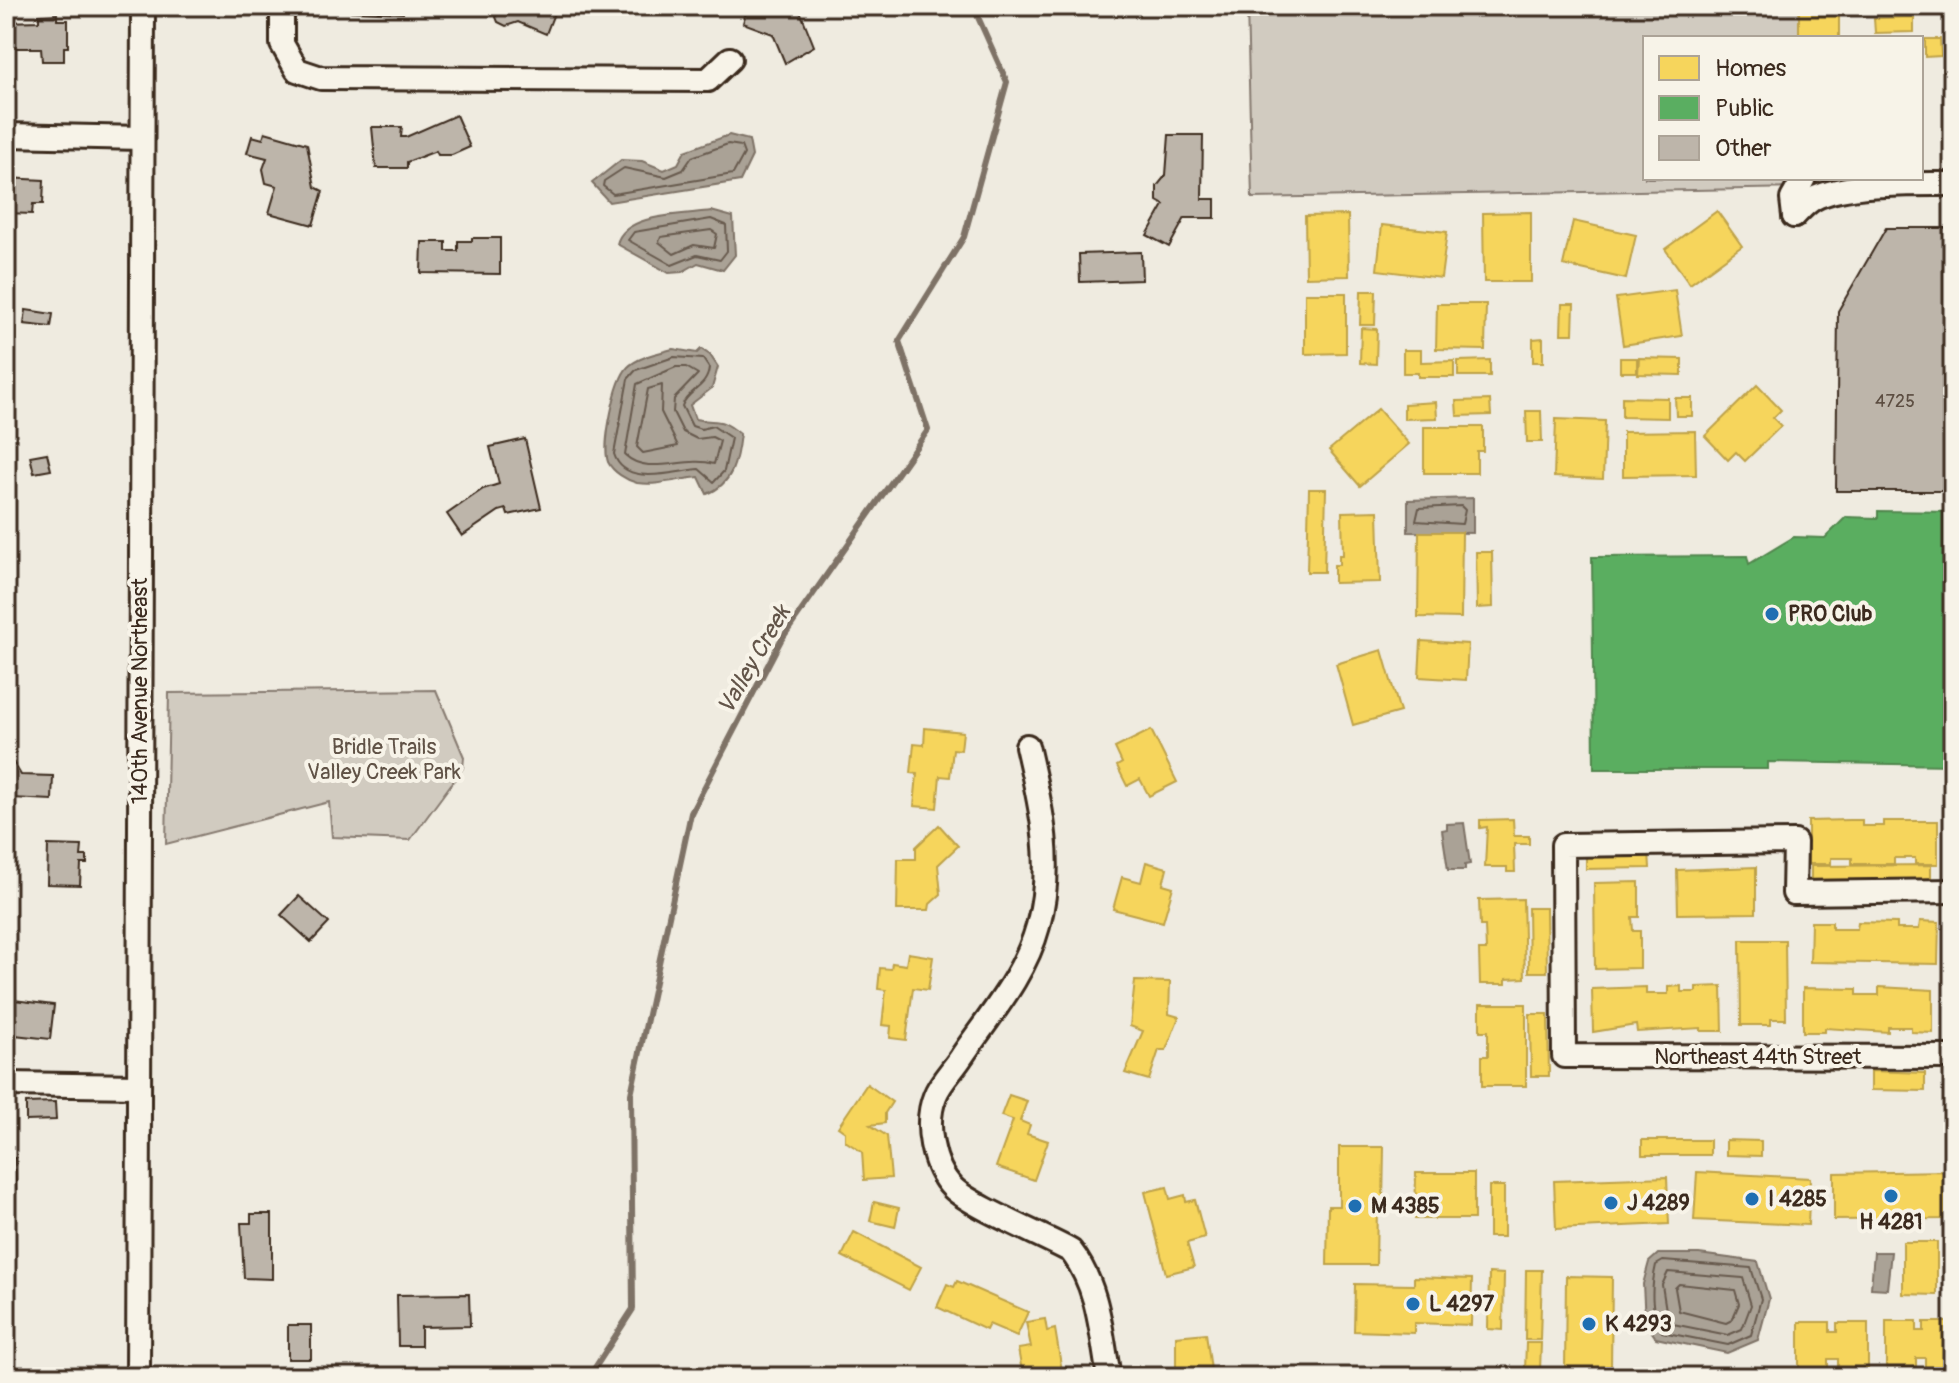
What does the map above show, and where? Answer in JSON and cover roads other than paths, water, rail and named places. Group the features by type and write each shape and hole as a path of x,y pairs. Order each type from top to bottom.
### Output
{"street":[{"name":"140th Avenue Northeast","path":"138,1377 143,6"},
{"path":"282,6 282,44 297,70 321,78 708,80 730,59"},
{"path":"6,135 142,138"},
{"path":"1803,180 1792,199 1794,216 1812,200 1830,193 1893,181 1953,184"},
{"path":"1027,746 1041,805 1047,850 1038,927 1019,974 935,1095 930,1121 932,1143 942,1171 954,1189 1071,1251 1084,1267 1093,1290 1109,1377"},
{"name":"Northeast 44th Street","path":"1953,891 1794,893 1795,842 1563,845 1564,1056 1953,1057"},
{"path":"6,1084 139,1086"}],"water":[{"path":"729,135 749,140 752,156 740,181 609,202 592,183 621,160 642,161 664,170 678,164 685,151"},
{"path":"711,211 733,217 735,255 723,270 698,263 682,272 669,273 617,244 631,226 643,221"},
{"path":"673,349 697,353 701,349 710,355 718,367 712,388 690,405 695,419 722,423 740,434 732,470 723,484 707,494 699,477 637,483 620,475 608,462 608,428 623,374 637,361"},
{"path":"1473,498 1473,533 1408,532 1408,500"},
{"path":"1464,823 1470,864 1465,865 1465,870 1448,870 1442,830 1447,829 1447,824"},
{"path":"1874,1252 1891,1252 1887,1289 1871,1288"},
{"path":"1658,1254 1699,1254 1758,1262 1769,1299 1758,1340 1727,1353 1656,1338 1645,1322 1643,1284 1649,1262"}],"waterway":[{"name":"Valley Creek","path":"589,1377 633,1309 631,1094 691,813 781,640 928,430 899,341 964,237 1007,82 973,6"}],"place":[{"name":"PRO Club","path":"1772,614"},
{"name":"H 4281","path":"1891,1196"},
{"name":"I 4285","path":"1752,1199"},
{"name":"J 4289","path":"1611,1203"},
{"name":"M 4385","path":"1355,1206"},
{"name":"L 4297","path":"1413,1304"},
{"name":"K 4293","path":"1589,1324"}],"park label":[{"name":"Bridle Trails Valley Creek Park","path":"384,760"}]}
